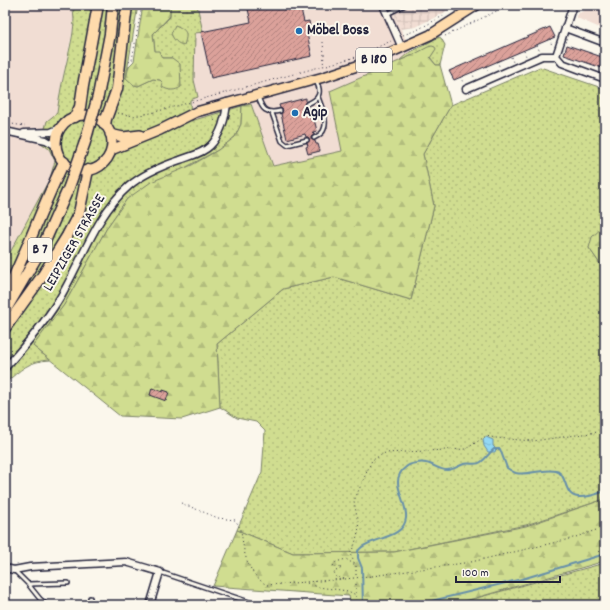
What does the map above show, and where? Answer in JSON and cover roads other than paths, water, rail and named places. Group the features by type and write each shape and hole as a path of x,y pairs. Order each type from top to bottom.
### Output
{"highway":[{"path":"72,114 80,107 98,5"},
{"name":"B 7","path":"5,311 42,248 69,187 87,135 98,96 113,5"},
{"path":"107,130 109,111 117,90 127,5"},
{"path":"5,295 21,263 52,186 64,162"},
{"path":"5,328 43,275 67,236 79,213 88,170"}],"main road":[{"name":"B 180","path":"111,150 122,144 137,140 160,130 196,112 227,102 315,80 363,64 430,35 473,7"},
{"path":"72,114 67,121 58,126 56,146 59,155 64,162 72,168 78,170 88,170 100,166 105,161 111,150 111,139 107,130"},
{"name":"B 180","path":"72,114 94,118 107,130 123,137 148,135"}],"street":[{"path":"383,5 402,48"},
{"path":"556,56 564,28 573,5"},
{"path":"564,28 605,43"},
{"path":"466,89 542,56 556,56 562,63 605,79"},
{"name":"LEIPZIGER STRASSE","path":"5,368 34,336 58,301 99,225 109,208 119,196 129,186 147,174 203,151 209,146 214,140 226,116 227,102"},
{"path":"5,131 20,133 51,132 58,126"},
{"path":"20,133 32,138 50,141 56,146"},
{"path":"5,568 14,570 30,567 126,562 160,572 150,605"}],"lane":[{"path":"387,14 405,5"},
{"path":"458,5 473,7"},
{"path":"314,138 321,134 325,129 325,118 318,97 320,88 315,80"},
{"path":"257,95 260,106 265,110 272,113 280,111"},
{"path":"308,104 318,97"},
{"path":"272,113 282,141 287,145 306,140"},
{"path":"14,570 40,599 48,605"},
{"path":"160,572 258,605"},
{"path":"28,584 68,583"},
{"path":"90,598 90,605"}],"water":[{"path":"486,437 493,440 493,446 496,449 495,452 488,452 484,446 483,439"}],"waterway":[{"path":"363,605 362,568 358,558 358,551 369,543 393,534 404,525 406,512 398,485 398,478 406,467 410,465 426,463 444,470 449,470 468,463 479,463 494,449 500,449 507,468 515,473 525,474 546,470 556,471 560,473 573,496 588,496 605,491"},
{"path":"415,605 522,579 605,554"}],"place":[{"name":"Möbel Boss","path":"299,31"},
{"name":"Agip","path":"295,113"}]}
